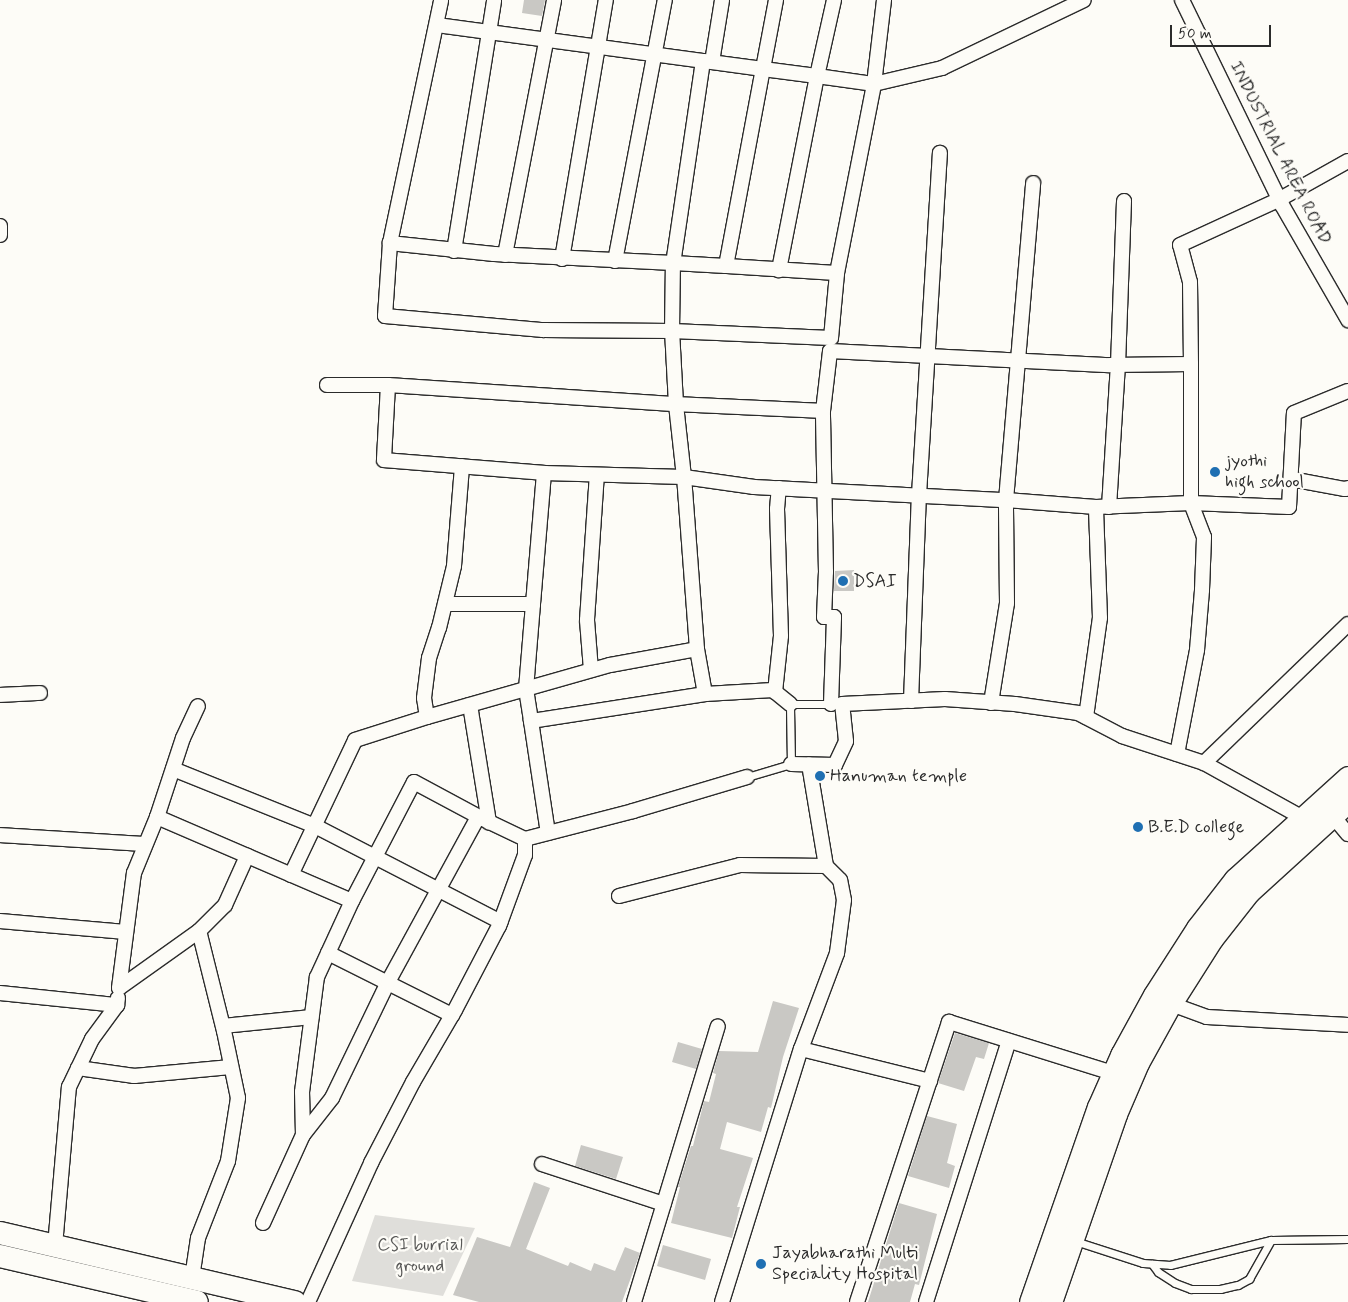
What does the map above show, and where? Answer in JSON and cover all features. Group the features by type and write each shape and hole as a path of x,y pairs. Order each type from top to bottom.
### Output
{"highway":[{"path":"0,1233 55,1246 190,1293"},
{"path":"0,1256 190,1293 295,1302"}],"main road":[{"path":"1051,1302 1062,1237 1098,1107 1113,1072 1162,1000 1204,933 1242,885 1307,824 1348,777"},
{"path":"1307,824 1340,808"},
{"path":"1030,1302 1062,1237 1116,1114 1162,1000"}],"street":[{"path":"441,0 390,244 385,316 543,330 672,331 927,356 1118,365 1192,364"},
{"path":"454,251 494,0"},
{"path":"506,255 554,0"},
{"path":"562,259 606,0"},
{"path":"615,261 665,0"},
{"path":"705,694 698,649 676,404 672,331 673,263 708,62 722,0"},
{"path":"726,266 776,0"},
{"path":"779,270 834,0"},
{"path":"791,764 834,765 846,741 836,704 834,617 824,617 826,572 823,411 837,273 874,84 884,0"},
{"path":"437,25 874,84 942,68 1084,0"},
{"name":"INDUSTRIAL AREA ROAD","path":"1182,0 1280,200 1348,320"},
{"path":"911,701 918,495 940,152"},
{"path":"1177,754 1197,650 1204,537 1191,504 1192,364 1190,282 1180,245 1280,200 1348,161"},
{"path":"991,703 1007,603 1006,500 1033,183"},
{"path":"1086,717 1100,618 1103,507 1118,365 1124,202"},
{"path":"0,226 0,235"},
{"path":"390,244 562,259 673,263 837,273"},
{"path":"327,385 388,385 676,404 823,411"},
{"path":"388,385 384,460 544,473 684,477 779,488 1103,507 1191,504 1289,507 1294,414 1348,391"},
{"path":"427,717 424,698 429,658 454,566 462,466"},
{"path":"544,473 526,689 548,833"},
{"path":"591,670 587,620 597,474"},
{"path":"1291,479 1348,488"},
{"path":"775,692 782,636 777,509 779,488"},
{"path":"445,604 533,604"},
{"path":"1204,763 1348,624"},
{"path":"291,875 355,740 470,704 591,670 698,649"},
{"path":"531,720 705,694 773,690 790,704"},
{"path":"0,695 40,693"},
{"path":"836,704 945,699 1078,713 1122,736 1204,763 1307,824"},
{"path":"263,1223 303,1135 332,1098 388,982 439,888 484,819 470,704"},
{"path":"55,1246 69,1087 92,1039 117,1005 134,873 157,817 183,738 198,706"},
{"path":"722,1302 801,1049 837,953 844,900 840,880 826,866 809,764"},
{"path":"173,768 314,826 439,888 501,922"},
{"path":"303,1135 302,1092 317,976 352,901 414,782 525,839 633,811 747,777"},
{"path":"1340,808 1348,834"},
{"path":"157,817 352,901"},
{"path":"0,835 145,844"},
{"path":"308,1302 371,1163 501,922 525,855 525,839"},
{"path":"119,988 199,931 225,905 247,856"},
{"path":"619,896 740,865 826,866"},
{"path":"0,921 126,932"},
{"path":"190,1293 198,1238 228,1161 238,1098 223,1026 199,931"},
{"path":"328,953 452,1015"},
{"path":"0,993 117,1005"},
{"path":"1162,1000 1207,1017 1348,1025"},
{"path":"223,1026 312,1017"},
{"path":"857,1302 949,1022 1113,1072"},
{"path":"634,1302 718,1026"},
{"path":"926,1302 1009,1041"},
{"path":"801,1049 930,1081"},
{"path":"78,1068 134,1076 231,1067"},
{"path":"542,1164 664,1204"}],"lane":[{"path":"747,777 791,764 790,704 836,704"},
{"path":"1062,1237 1152,1264 1180,1263 1271,1240 1348,1239"},
{"path":"1152,1264 1158,1272 1175,1283 1191,1289 1220,1289 1238,1285 1249,1279 1271,1240"}],"green space":[{"name":"CSI burrial ground","path":"375,1215 475,1228 443,1296 352,1281"}],"building":[{"path":"524,0 545,0 542,16 522,13"},
{"name":"DSAI","path":"854,570 854,591 834,591 835,571"},
{"path":"773,1001 799,1008 783,1057 771,1108 768,1107 761,1132 727,1122 720,1149 753,1158 737,1207 740,1207 732,1238 671,1223 680,1187 678,1187 691,1146 693,1146 704,1101 709,1102 716,1074 713,1073 719,1051 758,1052"},
{"path":"955,1033 989,1043 984,1059 976,1057 964,1091 938,1083"},
{"path":"678,1042 702,1049 696,1069 672,1062"},
{"path":"927,1116 957,1124 947,1163 955,1166 949,1188 908,1176"},
{"path":"581,1145 623,1157 616,1179 575,1166"},
{"path":"534,1182 550,1188 526,1249 568,1266 570,1262 591,1271 594,1263 615,1271 625,1247 640,1253 622,1302 479,1302 453,1295 477,1237 510,1247"},
{"path":"899,1203 937,1214 919,1285 915,1284 910,1302 868,1302"},
{"path":"663,1245 711,1259 705,1280 657,1266"}],"place":[{"name":"jyothi high school","path":"1215,472"},
{"name":"DSAI","path":"843,581"},
{"name":"Hanuman temple","path":"820,776"},
{"name":"B.E.D college","path":"1138,827"},
{"name":"Jayabharathi Multi Speciality Hospital","path":"761,1264"}]}
